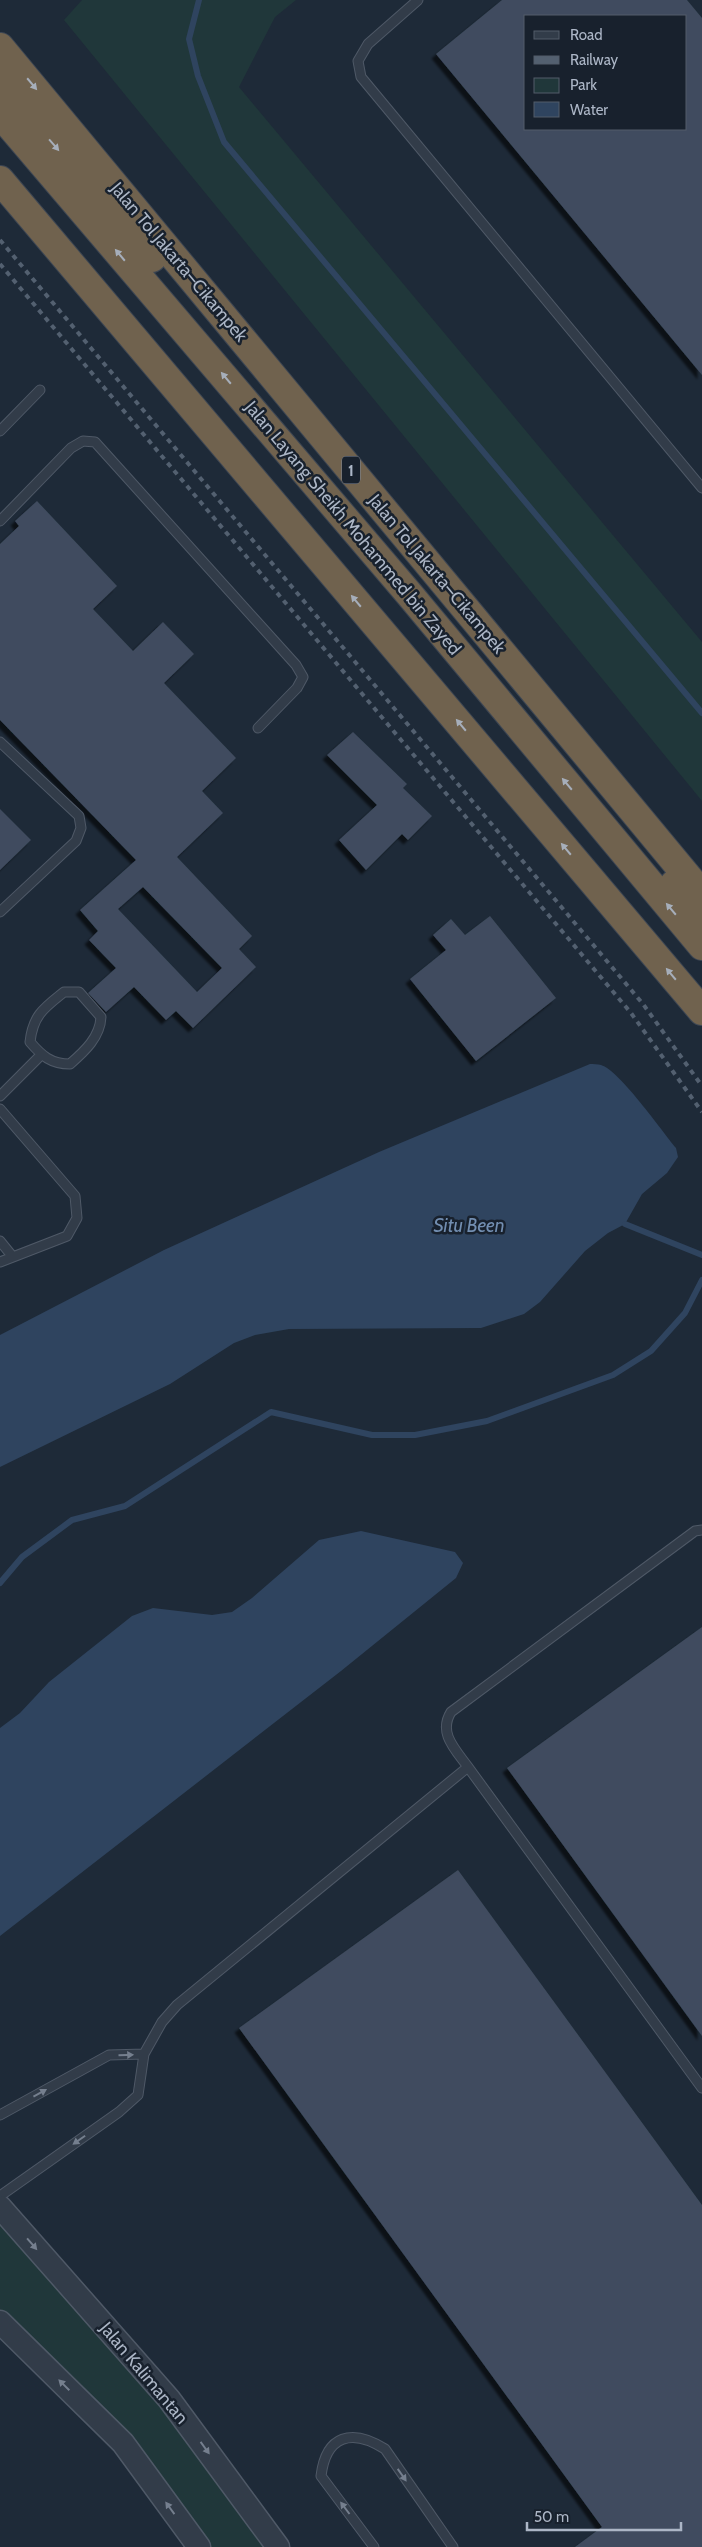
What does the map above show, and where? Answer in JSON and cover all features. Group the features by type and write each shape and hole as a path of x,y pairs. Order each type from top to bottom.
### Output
{"highway":[{"name":"Jalan Tol Jakarta–Cikampek","path":"0,47 702,894"},
{"name":"Jalan Layang Sheikh Mohammed bin Zayed","path":"0,81 422,575 702,918"},
{"name":"Jalan Layang Sheikh Mohammed bin Zayed","path":"0,114 410,595 702,946"},
{"path":"0,180 702,1011"}],"street":[{"name":"Jalan Kalimantan","path":"0,2207 169,2399 278,2547"},
{"path":"0,2322 123,2444 199,2547"}],"lane":[{"path":"418,0 368,44 358,61 361,78 702,488"},
{"path":"0,431 40,390"},
{"path":"0,521 71,448 83,440 95,442 296,665 304,678 298,688 258,728"},
{"path":"0,742 79,816 81,828 76,842 0,912"},
{"path":"64,992 79,992 101,1017 101,1026 87,1049 70,1064 56,1064 41,1055 30,1042 32,1024 48,1005 64,992"},
{"path":"0,1096 41,1055"},
{"path":"0,1109 75,1196 77,1218 67,1236 0,1262"},
{"path":"0,1241 13,1257"},
{"path":"702,1530 695,1531 452,1712 446,1721 448,1738 468,1767 702,2088"},
{"path":"0,2196 119,2112 138,2095 144,2054 162,2022 176,2004 468,1767"},
{"path":"0,2115 109,2055 144,2054"},
{"path":"374,2547 321,2476 323,2461 329,2451 340,2440 351,2436 370,2439 385,2449 453,2547"}],"green space":[{"path":"82,0 296,0 275,17 239,87 702,642 702,801 64,20"},
{"path":"0,2207 278,2547 199,2547 123,2443 0,2322"}],"water":[{"name":"Situ Been","path":"590,1064 601,1065 609,1069 629,1089 676,1148 678,1157 667,1173 642,1194 625,1224 608,1233 585,1251 540,1302 524,1314 481,1328 289,1329 255,1335 234,1343 170,1384 0,1467 0,1335 164,1250 379,1152"},
{"path":"361,1531 455,1552 463,1563 456,1578 341,1671 0,1936 0,1728 20,1713 49,1682 132,1616 153,1608 212,1615 232,1612 252,1598 319,1540"}],"building":[{"path":"502,0 687,0 702,18 702,375 436,54"},
{"path":"37,501 117,586 93,609 133,651 163,622 194,654 164,683 236,758 202,791 223,813 177,857 252,936 239,949 256,967 193,1028 176,1011 166,1020 134,987 106,1012 88,993 116,968 89,940 98,931 80,910 136,860 0,720 0,544 19,526 15,521","holes":["143,887 222,968 197,992 118,909"]},
{"path":"353,732 407,784 403,788 432,816 408,840 402,834 366,870 339,840 377,805 327,755"},
{"path":"0,809 31,840 0,870"},
{"path":"490,916 556,998 476,1061 410,979 446,950 433,935 451,919 465,935"},
{"path":"702,1627 702,2036 507,1768"},
{"path":"458,1870 702,2205 702,2547 575,2547 602,2527 239,2028"}],"waterway":[{"path":"199,0 189,39 198,76 224,142 702,713"},
{"path":"625,1224 702,1255"},
{"path":"0,1583 22,1557 72,1520 125,1506 271,1412 372,1435 415,1435 487,1421 613,1375 651,1351 685,1313 702,1280"}],"railway":[{"path":"0,240 643,1004 702,1086"},
{"path":"0,264 631,1013 702,1112"}]}
